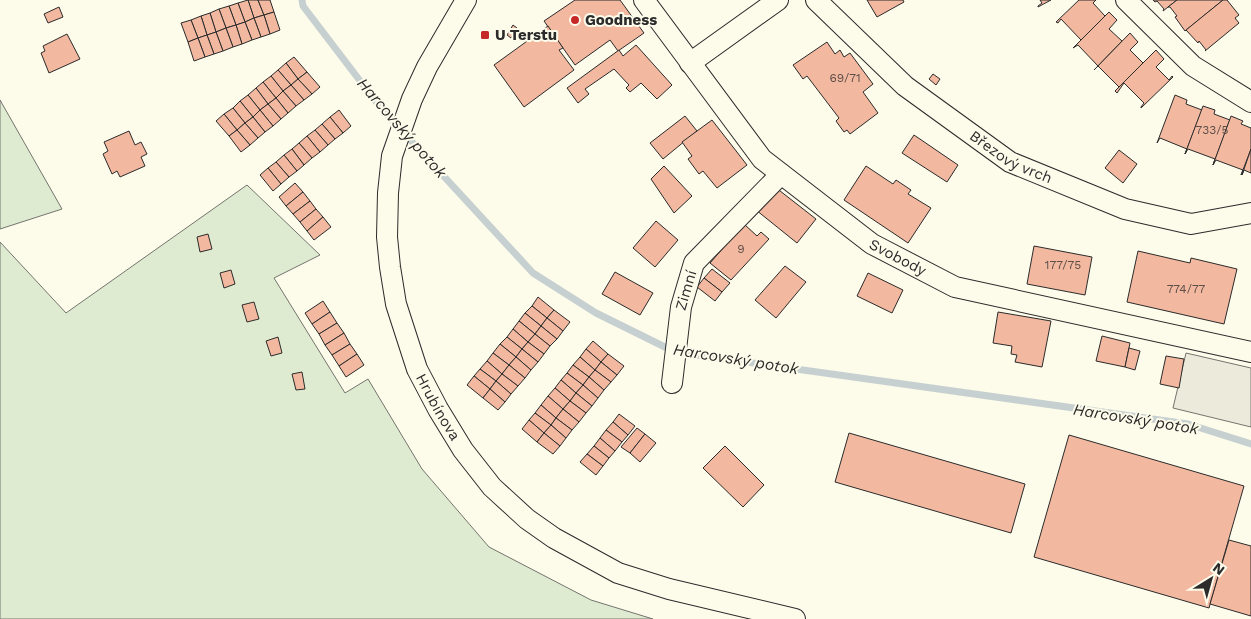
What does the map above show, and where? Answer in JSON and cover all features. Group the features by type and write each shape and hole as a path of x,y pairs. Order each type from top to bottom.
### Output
{"street":[{"name":"Hrubínova","path":"466,0 427,67 412,99 392,156 386,238 396,304 417,370 438,409 464,450 492,488 527,519 548,533 618,573 669,590 796,619"},
{"name":"Svobody","path":"644,0 762,159 872,244 955,287 1251,352"},
{"path":"690,63 778,0"},
{"name":"Březový vrch","path":"816,0 905,86 1010,162 1125,209 1191,224 1251,213"},
{"path":"1126,0 1193,66 1251,102"},
{"name":"Zimní","path":"672,376 681,307 694,263 782,174"}],"green space":[{"path":"0,100 62,209 0,229"},
{"path":"247,185 320,255 274,278 345,393 368,379 422,469 489,547 591,600 653,619 0,619 0,242 66,313"}],"shaded area":[{"path":"1186,353 1251,368 1251,427 1173,408"}],"building":[{"path":"248,0 258,0 264,15 254,18"},
{"path":"248,0 254,18 245,22 238,3"},
{"path":"258,0 270,0 274,12 264,15"},
{"path":"575,0 620,0 644,33 618,51 610,40 575,65 544,21"},
{"path":"867,0 903,0 904,2 877,17"},
{"path":"1040,0 1051,0 1038,7 1042,3"},
{"path":"1079,0 1096,0 1093,3 1105,16 1081,40 1061,19 1058,23 1056,22"},
{"path":"1153,0 1177,0 1163,11 1164,9 1157,1"},
{"path":"1177,0 1223,0 1185,31 1175,17 1177,16 1168,7"},
{"path":"1223,0 1227,0 1239,15 1235,18 1239,23 1205,51 1199,41 1198,43 1186,30"},
{"path":"238,3 245,22 236,25 229,6"},
{"path":"229,6 236,25 226,28 219,9"},
{"path":"59,7 63,17 48,23 44,14"},
{"path":"219,9 226,28 216,32 210,13"},
{"path":"274,12 280,30 270,34 264,15"},
{"path":"1109,12 1117,20 1109,29 1122,41 1098,66 1078,45 1073,48"},
{"path":"210,13 216,32 207,35 201,16"},
{"path":"264,15 270,34 261,37 254,18"},
{"path":"201,16 207,35 198,38 191,20"},
{"path":"254,18 261,37 252,40 245,22"},
{"path":"191,20 198,38 188,42 181,23"},
{"path":"245,22 252,40 242,44 236,25"},
{"path":"236,25 242,44 233,47 226,28"},
{"path":"513,25 517,28 511,38 507,35"},
{"path":"548,26 563,48 559,50 574,70 524,107 494,65"},
{"path":"226,28 233,47 223,51 216,32"},
{"path":"216,32 223,51 214,54 207,35"},
{"path":"1130,33 1138,42 1130,50 1143,63 1119,87 1098,66 1094,70"},
{"path":"67,34 80,59 49,73 41,53 45,51 43,46"},
{"path":"207,35 214,54 205,57 198,38"},
{"path":"198,38 205,57 194,61 188,42"},
{"path":"827,42 835,54 840,50 844,57 850,53 873,84 863,92 878,113 850,134 847,130 844,132 836,121 839,118 807,76 803,79 793,65"},
{"path":"636,45 672,85 657,99 641,83 630,92 626,88 629,85 614,69 585,89 589,94 578,103 567,88 619,50 623,56"},
{"path":"1156,50 1164,59 1156,67 1169,80 1173,77 1141,108 1144,103 1124,83 1117,93 1115,91"},
{"path":"294,57 307,72 298,79 286,63"},
{"path":"286,63 298,79 291,85 278,70"},
{"path":"278,70 291,85 283,91 271,76"},
{"path":"307,72 320,87 312,94 298,79"},
{"path":"933,74 940,79 936,85 929,79"},
{"path":"271,76 283,91 276,98 263,82"},
{"path":"298,79 312,94 304,100 291,85"},
{"path":"263,82 276,98 268,104 256,88"},
{"path":"291,85 304,100 296,106 283,91"},
{"path":"256,88 268,104 260,110 248,95"},
{"path":"283,91 296,106 288,113 276,98"},
{"path":"248,95 260,110 253,117 240,101"},
{"path":"1175,95 1187,100 1186,104 1202,110 1187,149 1160,138 1157,143"},
{"path":"276,98 288,113 281,119 268,104"},
{"path":"240,101 253,117 245,123 233,108"},
{"path":"268,104 281,119 273,126 260,110"},
{"path":"1203,106 1215,110 1214,114 1230,120 1213,165 1215,159 1188,149 1185,154"},
{"path":"233,108 245,123 237,130 224,114"},
{"path":"260,110 273,126 265,132 253,117"},
{"path":"339,110 351,126 343,133 330,117"},
{"path":"224,114 237,130 229,136 216,121"},
{"path":"685,116 697,131 663,159 650,143"},
{"path":"1231,116 1243,121 1241,124 1251,128 1251,149 1243,170 1216,160 1213,165"},
{"path":"253,117 265,132 258,138 245,123"},
{"path":"330,117 343,133 335,139 322,124"},
{"path":"712,120 747,165 717,188 703,171 699,174 688,159 692,156 682,142"},
{"path":"245,123 258,138 250,145 237,130"},
{"path":"322,124 335,139 328,145 315,130"},
{"path":"237,130 250,145 241,152 229,136"},
{"path":"315,130 328,145 320,152 307,136"},
{"path":"129,131 135,145 141,142 147,154 141,157 145,166 120,177 117,171 112,174 103,154 108,151 104,142"},
{"path":"914,135 958,165 947,182 902,153"},
{"path":"307,136 320,152 312,158 299,143"},
{"path":"299,143 312,158 304,165 292,149"},
{"path":"292,149 304,165 297,171 284,155"},
{"path":"1251,149 1251,173 1244,170 1242,175"},
{"path":"1119,150 1137,164 1123,183 1105,168"},
{"path":"284,155 297,171 289,177 276,162"},
{"path":"276,162 289,177 281,184 268,168"},
{"path":"664,166 692,196 674,213 651,179"},
{"path":"866,166 893,184 896,180 911,190 908,194 931,208 908,243 844,200"},
{"path":"268,168 281,184 273,191 260,175"},
{"path":"295,183 303,192 286,206 279,197"},
{"path":"775,187 816,219 797,243 756,210"},
{"path":"303,192 310,201 293,214 286,206"},
{"path":"310,201 316,209 300,222 293,214"},
{"path":"316,209 323,217 307,231 300,222"},
{"path":"323,217 331,227 314,240 307,231"},
{"path":"656,221 678,240 655,267 633,248"},
{"path":"744,224 757,236 761,232 769,239 731,280 710,263"},
{"path":"208,234 212,249 200,252 197,237"},
{"path":"1034,246 1092,257 1085,295 1027,284"},
{"path":"1138,251 1190,263 1191,258 1237,269 1224,324 1127,302"},
{"path":"785,266 806,282 776,318 755,300"},
{"path":"712,269 730,283 722,292 704,278"},
{"path":"231,270 235,284 224,288 220,273"},
{"path":"615,272 653,293 640,315 602,294"},
{"path":"868,273 903,290 892,313 857,296"},
{"path":"704,278 722,292 715,301 697,287"},
{"path":"538,297 554,310 547,318 532,306"},
{"path":"323,301 330,312 312,324 305,313"},
{"path":"254,302 259,319 247,322 242,305"},
{"path":"532,306 547,318 541,326 525,313"},
{"path":"554,310 570,322 563,331 547,318"},
{"path":"330,312 337,323 319,334 312,324"},
{"path":"998,312 1051,321 1042,367 1015,362 1017,355 1011,354 1012,346 993,343"},
{"path":"525,313 541,326 535,334 519,321"},
{"path":"547,318 563,331 557,339 541,326"},
{"path":"519,321 535,334 528,342 513,329"},
{"path":"337,323 344,333 325,345 319,334"},
{"path":"541,326 557,339 550,346 535,334"},
{"path":"513,329 528,342 522,349 507,337"},
{"path":"344,333 350,344 332,355 325,345"},
{"path":"535,334 550,346 544,354 528,342"},
{"path":"1102,336 1130,343 1125,367 1096,361"},
{"path":"278,337 282,353 271,356 266,341"},
{"path":"507,337 522,349 516,357 500,344"},
{"path":"593,341 608,354 601,362 586,349"},
{"path":"528,342 544,354 538,362 522,349"},
{"path":"350,344 357,354 339,366 332,355"},
{"path":"500,344 516,357 509,365 493,353"},
{"path":"1129,348 1140,351 1135,370 1125,367"},
{"path":"522,349 538,362 531,370 516,357"},
{"path":"586,349 601,362 595,370 580,357"},
{"path":"493,353 509,365 502,374 487,361"},
{"path":"357,354 364,365 346,377 339,366"},
{"path":"608,354 624,366 617,375 601,362"},
{"path":"1166,356 1184,359 1179,388 1160,384"},
{"path":"516,357 531,370 525,378 509,365"},
{"path":"580,357 595,370 589,377 573,365"},
{"path":"487,361 502,374 496,381 480,369"},
{"path":"601,362 617,375 611,382 595,370"},
{"path":"509,365 525,378 518,386 502,374"},
{"path":"573,365 589,377 583,385 567,373"},
{"path":"480,369 496,381 490,389 474,376"},
{"path":"595,370 611,382 604,390 589,377"},
{"path":"302,372 305,389 296,390 292,374"},
{"path":"567,373 583,385 576,393 561,380"},
{"path":"502,374 518,386 511,394 496,381"},
{"path":"474,376 490,389 483,398 467,385"},
{"path":"589,377 604,390 598,398 583,385"},
{"path":"561,380 576,393 570,401 555,388"},
{"path":"496,381 511,394 505,402 490,389"},
{"path":"583,385 598,398 592,406 576,393"},
{"path":"555,388 570,401 563,409 548,396"},
{"path":"490,389 505,402 498,410 483,398"},
{"path":"576,393 592,406 586,413 570,401"},
{"path":"548,396 563,409 556,418 541,405"},
{"path":"570,401 586,413 579,422 563,409"},
{"path":"541,405 556,418 551,425 535,413"},
{"path":"563,409 579,422 572,430 556,418"},
{"path":"535,413 551,425 544,433 529,420"},
{"path":"619,414 635,426 628,435 613,422"},
{"path":"556,418 572,430 566,438 551,425"},
{"path":"529,420 544,433 537,442 522,429"},
{"path":"613,422 628,435 622,442 606,430"},
{"path":"551,425 566,438 560,446 544,433"},
{"path":"637,428 645,434 630,453 621,447"},
{"path":"606,430 622,442 615,451 600,438"},
{"path":"544,433 560,446 553,454 537,442"},
{"path":"849,433 1025,484 1011,533 835,482"},
{"path":"645,434 656,443 640,462 630,453"},
{"path":"1069,435 1244,486 1209,608 1034,557"},
{"path":"600,438 615,451 609,458 594,446"},
{"path":"594,446 609,458 603,466 587,454"},
{"path":"725,446 764,485 743,507 703,468"},
{"path":"587,454 603,466 596,475 580,462"},
{"path":"1229,540 1251,546 1251,616 1210,604"}],"waterway":[{"name":"Harcovský potok","path":"302,0 303,6 380,107 533,273 596,313 675,352 1188,424 1251,444"}],"place":[{"name":"Goodness","path":"575,20"},
{"name":"U Terstu","path":"485,35"}]}
